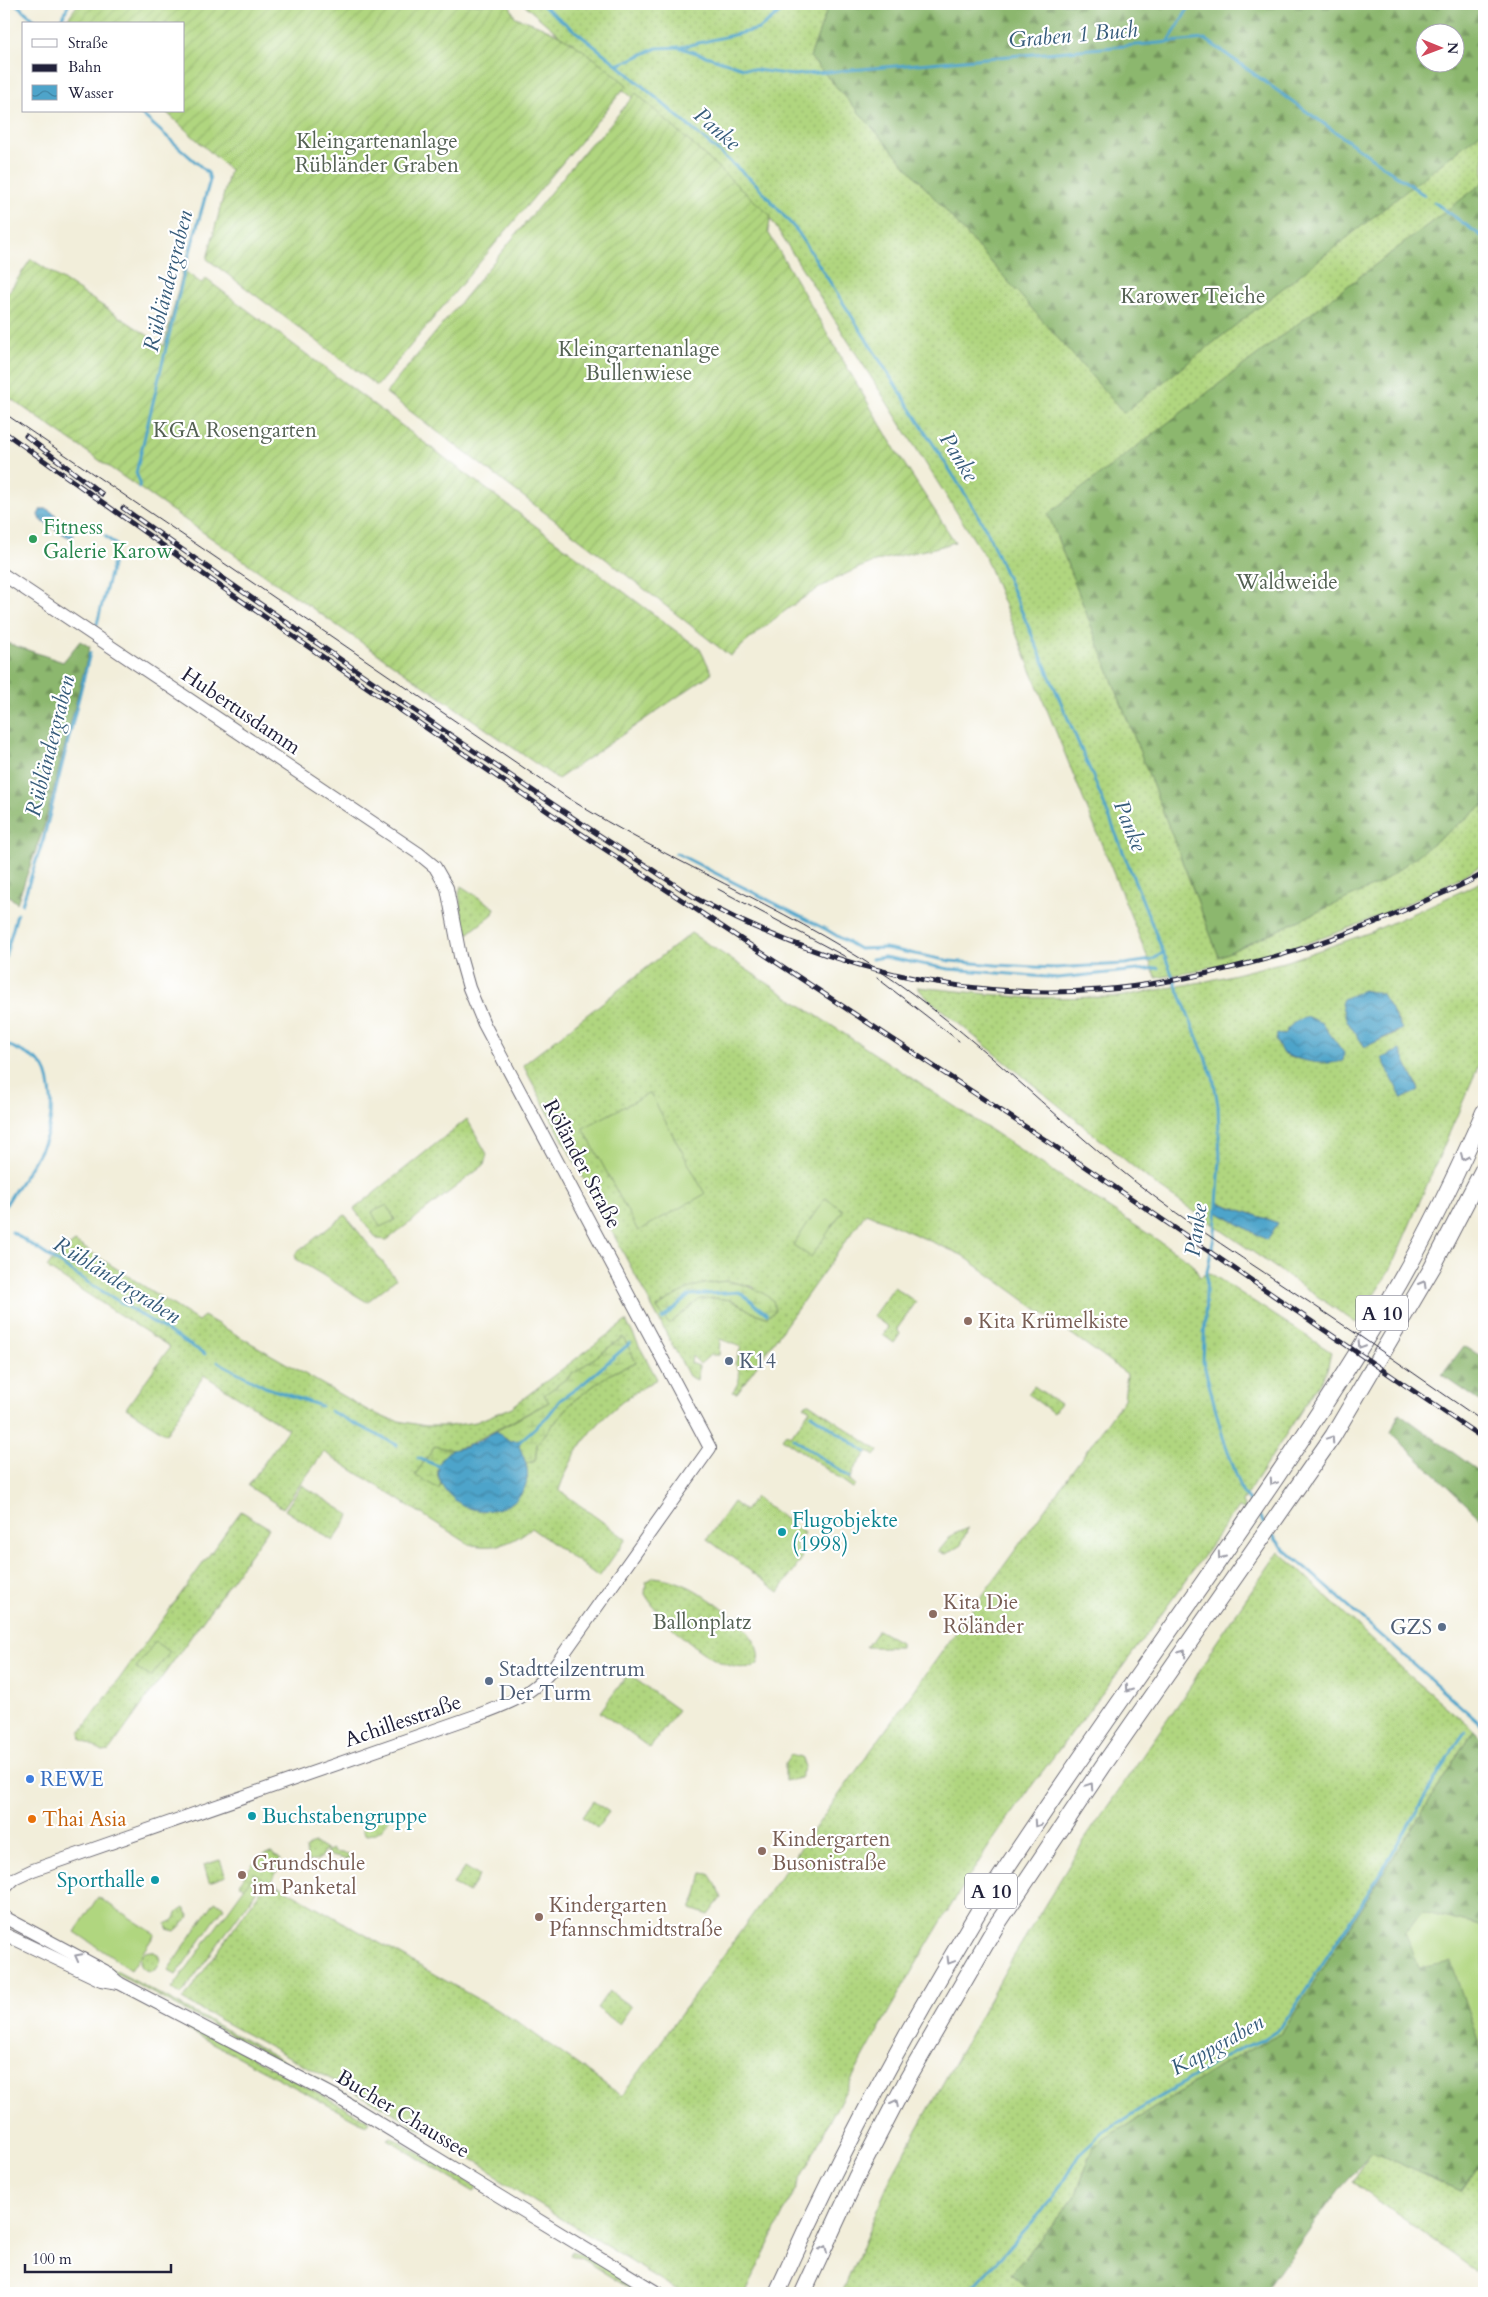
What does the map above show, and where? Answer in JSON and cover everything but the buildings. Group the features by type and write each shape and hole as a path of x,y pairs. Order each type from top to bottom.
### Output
{"highway":[{"name":"A 10","path":"778,2293 811,2217 892,2058 987,1898 1084,1752 1314,1422 1389,1301 1450,1188 1484,1112"},
{"name":"A 10","path":"804,2293 856,2178 908,2078 996,1926 1103,1766 1265,1537 1333,1436 1368,1381 1432,1268 1484,1168"}],"street":[{"name":"Hubertusdamm","path":"4,575 418,853 435,867 447,888"},
{"name":"Röländer Straße","path":"447,888 462,967 484,1024 710,1448"},
{"name":"Achillesstraße","path":"4,1889 14,1879 33,1870 475,1716 527,1694 538,1687 552,1670 710,1448"},
{"name":"Bucher Chaussee","path":"4,1917 105,1971 119,1983 335,2096 658,2293"},
{"name":"Bucher Chaussee","path":"4,1934 101,1980 119,1983"}],"green space":[{"name":"Kleingartenanlage Rübländer Graben","path":"78,4 502,4 510,6 515,17 547,29 575,45 627,85 377,386 207,259 230,170 166,112 185,112 185,22 66,21"},
{"name":"Karower Teiche","path":"523,4 1484,4 1484,864 1416,899 1370,920 1322,938 1262,956 1199,971 1156,978 985,557 767,213"},
{"path":"829,4 1484,4 1484,130 1124,413 810,57"},
{"name":"Kleingartenanlage Bullenwiese","path":"636,93 771,216 768,232 896,451 955,542 871,563 840,577 806,596 730,656 593,549 386,393 591,143 601,135"},
{"name":"Waldweide","path":"1484,182 1484,805 1381,883 1219,957 1048,514"},
{"name":"KGA Rosengarten","path":"31,259 164,346 183,270 201,283 206,279 700,649 712,673 558,779 4,394 4,299"},
{"path":"80,641 90,647 44,827 17,903 4,892 4,642 63,662"},
{"path":"1484,881 1484,1053 1390,1270 1356,1323 1157,1186 925,996 917,987 1028,998 1118,997 1207,981 1288,961 1371,932","holes":["1363,990 1381,994 1400,1024 1398,1032 1365,1047 1347,1021","1287,1029 1295,1059 1283,1054 1276,1041 1278,1034 1284,1035","1399,1050 1419,1089 1402,1099","1218,1202 1278,1223 1267,1240 1217,1212"]},
{"path":"461,886 495,908 493,914 465,936 459,893"},
{"path":"691,933 1191,1262 1200,1277 1210,1273 1331,1352 1327,1371 1242,1502 1246,1510 1238,1507 1150,1630 1021,1801 989,1846 955,1900 921,1955 859,2065 745,2293 682,2293 501,2181 488,2168 392,2112 183,2000 267,1882 255,1873 245,1888 239,1883 256,1860 272,1853 280,1859 279,1868 271,1881 516,2021 622,2096 1124,1399 1127,1374 962,1255 866,1213 737,1393 732,1392 737,1386 739,1378 739,1371 735,1364 741,1347 720,1339 719,1355 710,1355 700,1364 692,1356 691,1363 699,1366 697,1380 689,1376 523,1065","holes":["728,1281 754,1287 766,1317 752,1312 732,1300 715,1298 700,1299 669,1323 657,1308 690,1288 706,1284"]},
{"path":"650,1093 705,1194 638,1231 583,1128"},
{"path":"467,1119 487,1154 484,1165 387,1240 377,1239 354,1209"},
{"path":"825,1198 843,1210 811,1257 793,1245"},
{"path":"387,1205 395,1220 380,1227 372,1212"},
{"path":"345,1215 396,1279 367,1302 296,1259 295,1254"},
{"path":"75,1242 198,1321 204,1316 367,1410 388,1419 426,1426 449,1426 476,1422 512,1407 626,1321 657,1379 625,1400 597,1425 575,1455 559,1490 626,1539 599,1577 531,1528 517,1538 502,1544 478,1546 469,1544 324,1452 283,1508 248,1486 288,1429 204,1375 166,1434 126,1408 170,1347 47,1268 54,1258","holes":["622,1338 636,1362 608,1375 573,1401 537,1444 535,1461 526,1463 527,1478 521,1495 448,1493 441,1483 415,1475 435,1447 452,1450 466,1446 549,1402 545,1395"]},
{"path":"728,1281 752,1288 768,1296 773,1300 775,1311 766,1317 752,1312 732,1300 700,1299 669,1324 657,1308 690,1288"},
{"path":"894,1287 916,1302 897,1329 900,1334 894,1343 883,1335 888,1327 873,1316"},
{"path":"623,1337 636,1362 608,1375 573,1401 537,1444 535,1461 526,1463 515,1441 510,1441 496,1431 549,1402 544,1395"},
{"path":"1464,1346 1484,1358 1484,1404 1442,1375"},
{"path":"1034,1386 1060,1404 1053,1413 1028,1394"},
{"path":"807,1403 879,1451 875,1456 868,1451 852,1472 849,1480 856,1485 853,1488 782,1438 786,1433 791,1436 810,1410 804,1406"},
{"path":"1399,1413 1484,1475 1484,1521 1391,1433"},
{"path":"435,1446 452,1450 439,1465 438,1479 441,1483 439,1489 415,1475"},
{"path":"302,1485 350,1515 333,1541 285,1510"},
{"path":"755,1497 804,1533 795,1546 802,1552 801,1560 779,1592 707,1539 733,1502 745,1511"},
{"path":"241,1511 269,1528 109,1751 103,1752 81,1739 80,1733"},
{"path":"968,1528 961,1545 946,1554 938,1552 952,1535"},
{"path":"1279,1551 1409,1675 1474,1730 1282,2033 1222,2065 1094,2146 1075,2197 1011,2274 1033,2293 842,2293 891,2177 1009,1964 1085,1839 1192,1684 1211,1650"},
{"name":"Ballonplatz","path":"654,1577 687,1586 722,1608 747,1631 756,1643 759,1655 757,1665 743,1668 727,1665 694,1646 665,1620 645,1594 646,1582"},
{"path":"878,1630 900,1642 900,1647 866,1647"},
{"path":"155,1642 170,1652 151,1677 136,1668"},
{"path":"628,1674 678,1710 650,1748 600,1712"},
{"path":"1474,1730 1484,1741 1484,1927 1421,1912 1451,1962 1484,2057 1484,2158 1461,2191 1373,2152 1337,2191 1264,2293 1033,2293 1011,2274 1075,2197 1094,2146 1222,2065 1282,2033"},
{"path":"790,1755 802,1758 805,1767 800,1778 785,1781 785,1763"},
{"path":"593,1801 609,1812 597,1828 582,1817"},
{"path":"379,1809 381,1816 389,1819 379,1831 365,1835 362,1830 364,1820"},
{"path":"315,1843 328,1851 333,1849 334,1852 349,1854 349,1860 331,1856 325,1851 318,1860 308,1861 305,1849"},
{"path":"220,1860 226,1876 209,1882 204,1865"},
{"path":"465,1867 479,1876 468,1893 453,1884"},
{"path":"255,1873 264,1880 181,1995 172,1989"},
{"path":"702,1873 709,1874 717,1886 721,1898 708,1915 691,1909 697,1895"},
{"path":"98,1897 155,1934 131,1970 75,1932"},
{"path":"215,1901 224,1907 176,1975 168,1970"},
{"path":"184,1908 190,1917 175,1931 167,1929 166,1924 174,1920 178,1912"},
{"path":"1421,1912 1484,1927 1484,2057 1451,1962 1419,1968 1406,1932"},
{"path":"150,1951 157,1954 160,1961 157,1968 150,1971 143,1968 140,1961 143,1954"},
{"path":"103,1964 376,2110 375,2112 117,1974"},
{"path":"609,1991 631,2007 619,2024 597,2008"},
{"path":"192,2025 370,2121 367,2126 188,2030"},
{"path":"391,2137 477,2187 474,2192 387,2139"},
{"path":"1373,2151 1461,2191 1484,2158 1484,2273 1478,2269 1476,2271 1352,2182"},
{"path":"572,2251 594,2259 644,2293 637,2293 582,2259 570,2255"}],"water":[{"path":"41,509 47,509 55,514 58,524 68,526 74,535 72,538 40,520 38,515"},
{"path":"1363,990 1382,994 1402,1029 1365,1047 1347,1021 1341,1004 1343,999"},
{"path":"1308,1017 1322,1023 1344,1053 1343,1061 1313,1062 1283,1054 1276,1041 1277,1034 1284,1035 1294,1023"},
{"path":"1400,1050 1419,1090 1402,1099 1382,1058"},
{"path":"1217,1202 1278,1223 1267,1240 1217,1212"},
{"path":"496,1431 510,1441 521,1440 519,1446 527,1470 525,1487 516,1500 502,1508 477,1510 468,1508 459,1503 444,1488 438,1470 440,1461 449,1451 464,1448"}],"waterway":[{"name":"Rübländergraben","path":"16,4 37,22"},
{"name":"Rübländergraben","path":"61,20 69,4"},
{"name":"Panke","path":"541,4 618,65 756,184 798,232 987,531 1094,779 1213,1077 1218,1105 1220,1162 1215,1232 1207,1272 1203,1361 1223,1437 1243,1494 1251,1504"},
{"path":"618,65 657,48 681,47 759,29 791,4"},
{"path":"1169,41 1191,4"},
{"name":"Graben 1 Buch","path":"678,47 743,68 793,75 1205,39 1424,195"},
{"name":"Rübländergraben","path":"139,112 208,173 210,180 185,269 136,473 140,482 139,487"},
{"name":"Graben 1 Buch","path":"1434,202 1484,238"},
{"name":"Rübländergraben","path":"97,624 117,546 105,536"},
{"name":"Rübländergraben","path":"22,904 44,837 90,653"},
{"path":"676,853 827,930 859,949 885,948 950,961 1054,968 1125,964 1152,960 1164,952"},
{"name":"Rübländergraben","path":"4,961 17,914"},
{"path":"872,959 884,957 949,969 1058,978 1158,968"},
{"name":"Rübländergraben","path":"4,1043 34,1058 43,1066 49,1082 52,1107 50,1124 39,1153 4,1208"},
{"name":"Rübländergraben","path":"12,1232 92,1285 205,1354"},
{"path":"662,1319 690,1295 739,1292 767,1314"},
{"path":"519,1442 548,1416 560,1400 584,1383 630,1343"},
{"name":"Rübländergraben","path":"218,1362 265,1387 321,1406"},
{"path":"330,1411 397,1445"},
{"path":"811,1414 866,1452"},
{"path":"793,1438 849,1477"},
{"path":"418,1458 441,1467"},
{"name":"Panke","path":"1257,1513 1265,1525"},
{"name":"Panke","path":"1272,1534 1281,1546 1484,1727"},
{"name":"Kappgraben","path":"968,2293 1052,2200 1080,2153 1103,2132 1233,2052 1263,2040 1281,2028 1379,1876 1449,1755 1465,1732"}],"tram line":[{"path":"4,413 568,798 645,843 804,925 880,971 947,1020 1102,1155 1155,1197 1484,1422"},
{"path":"718,889 846,957"},
{"path":"877,978 959,1041"}],"railway":[{"path":"4,432 220,586 550,813 1053,1145 1484,1439"},
{"path":"26,436 102,494"},
{"path":"123,508 474,751 687,892 749,925 846,961 946,984 997,990 1049,992 1138,986 1213,972 1273,957 1341,936 1471,881 1484,873"}],"place":[{"name":"Fitness Galerie Karow","path":"33,539"},
{"name":"Kita Krümelkiste","path":"968,1321"},
{"name":"K14","path":"729,1361"},
{"name":"Flugobjekte (1998)","path":"782,1532"},
{"name":"Kita Die Röländer","path":"933,1614"},
{"name":"GZS","path":"1442,1627"},
{"name":"Stadtteilzentrum Der Turm","path":"489,1681"},
{"name":"REWE","path":"30,1779"},
{"name":"Buchstabengruppe","path":"252,1816"},
{"name":"Thai Asia","path":"32,1819"},
{"name":"Kindergarten Busonistraße","path":"762,1851"},
{"name":"Grundschule im Panketal","path":"242,1875"},
{"name":"Sporthalle","path":"155,1880"},
{"name":"Kindergarten Pfannschmidtstraße","path":"539,1917"}]}
